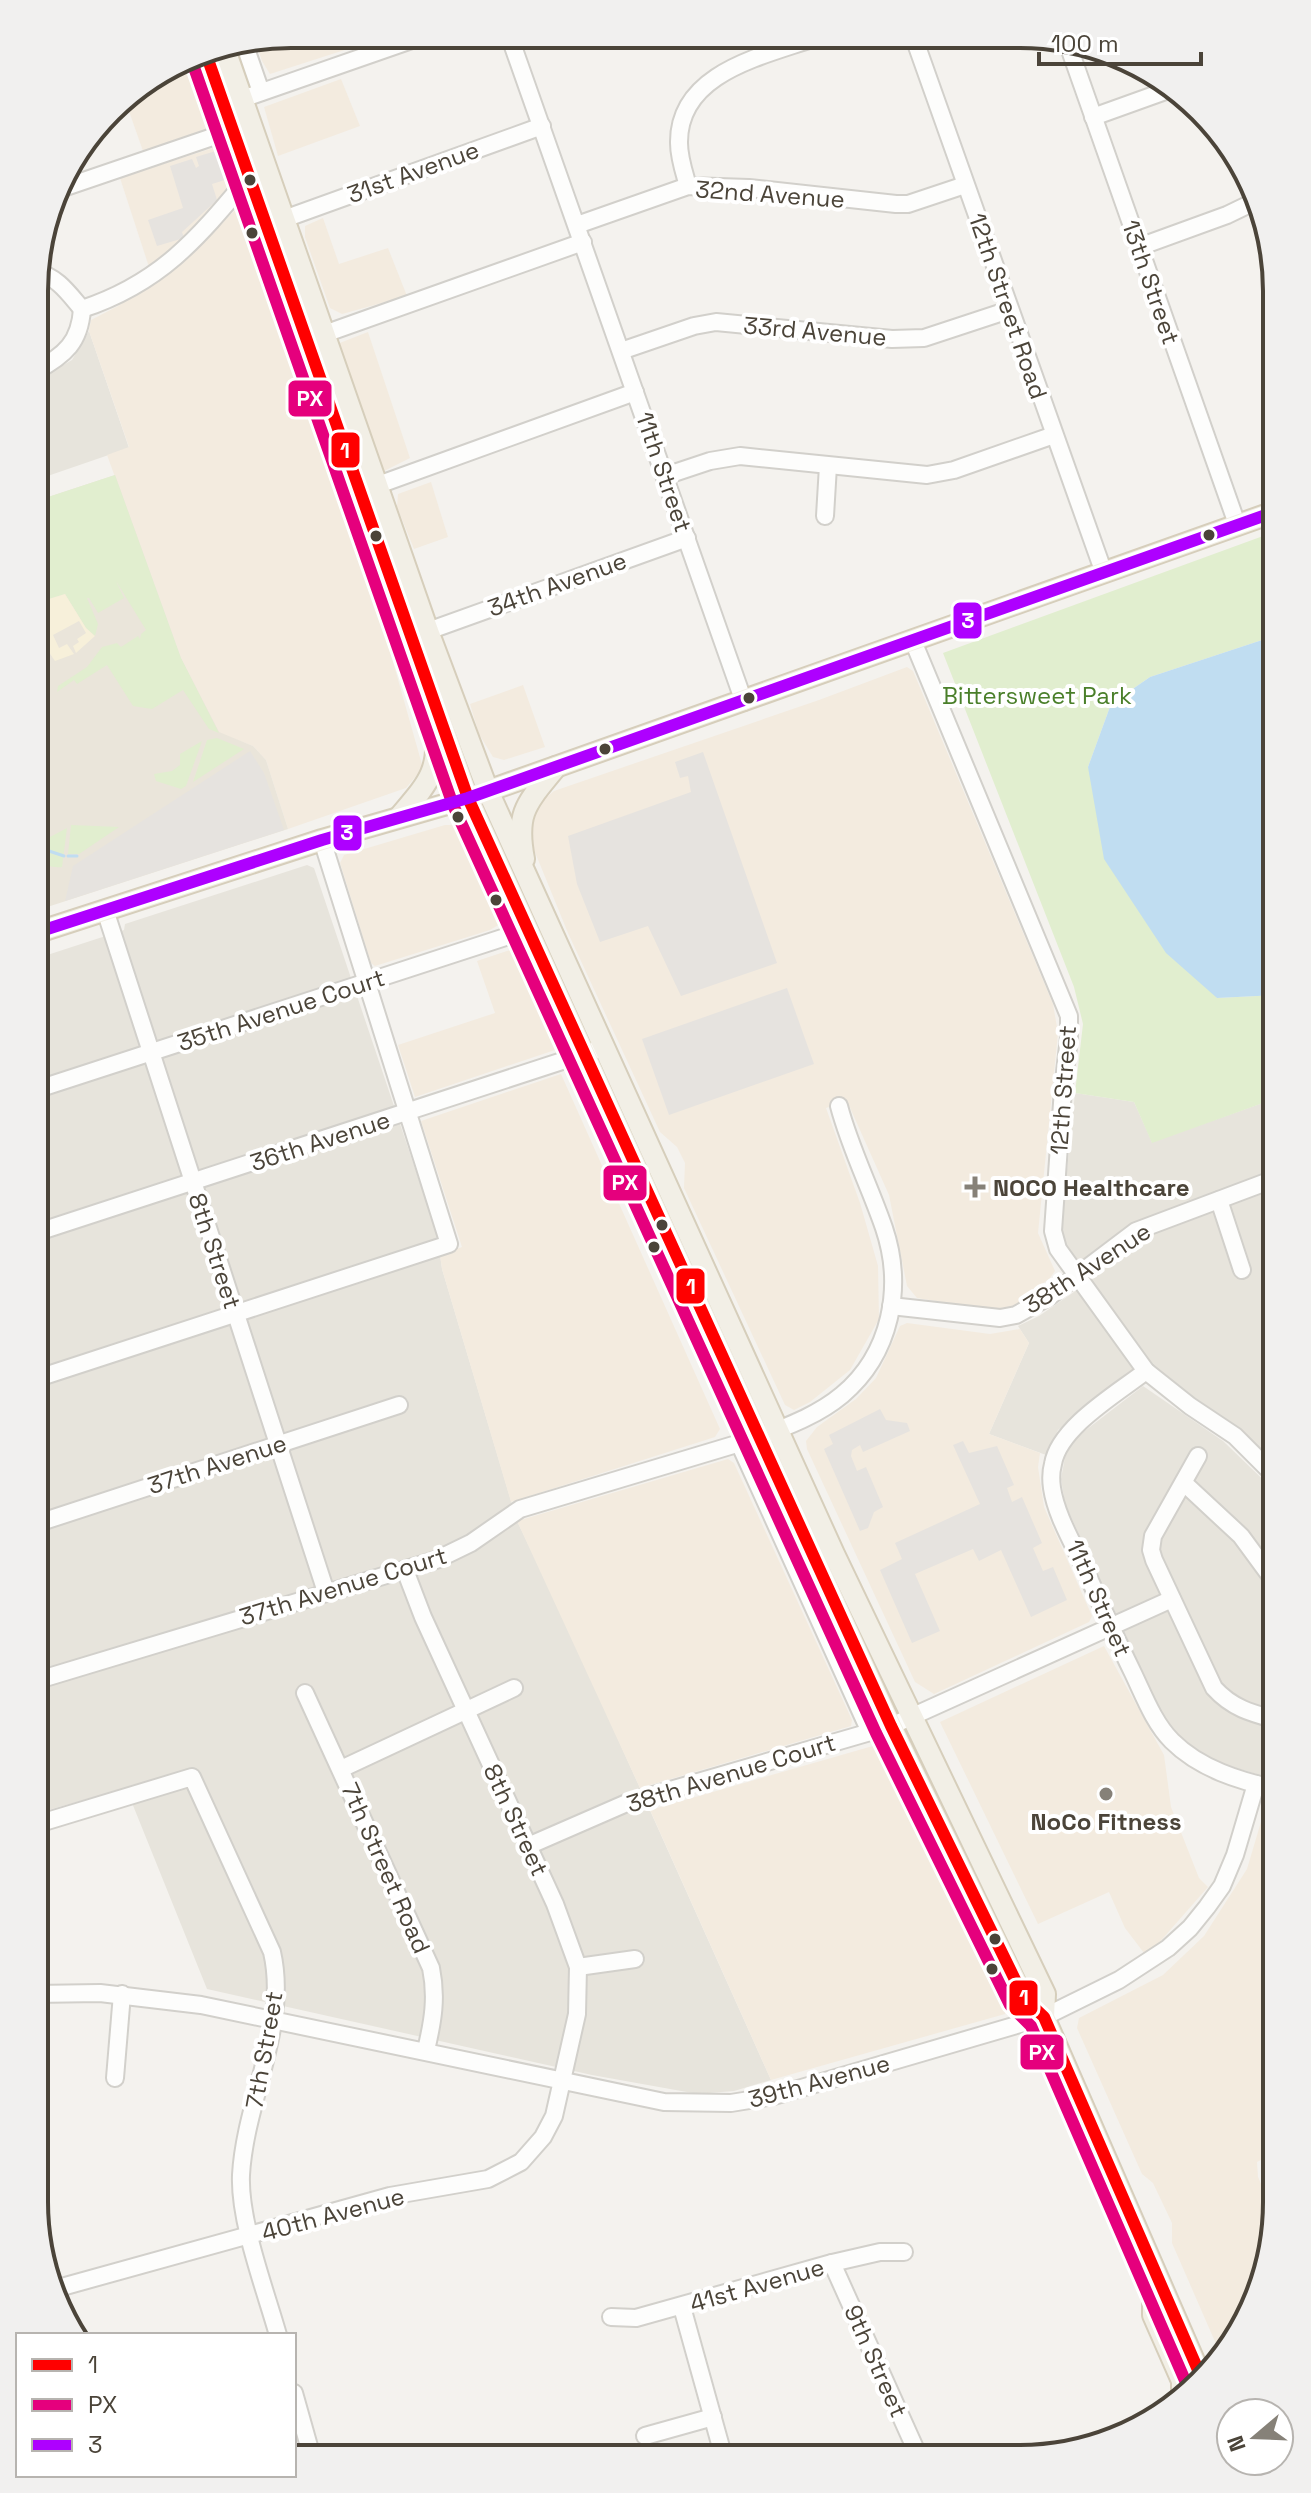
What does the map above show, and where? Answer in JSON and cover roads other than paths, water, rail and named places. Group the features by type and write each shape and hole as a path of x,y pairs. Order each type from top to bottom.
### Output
{"main road":[{"path":"229,56 252,96 316,336 334,416 430,690 478,794 528,883 604,1047 891,1726 1024,1998 1044,2017 1197,2368"},
{"path":"212,61 249,177 378,485 428,631 478,794 527,930 584,1055 1045,1994 1044,2017"},
{"path":"213,61 227,94 252,96"},
{"path":"233,130 245,140 267,194 281,209"},
{"path":"334,416 365,478 378,485"},
{"path":"364,502 374,506 395,560 407,572"},
{"path":"48,929 322,840 478,794 1263,516"},
{"path":"400,816 429,782 435,768 437,746 430,690"},
{"path":"528,883 521,844 521,821 527,804 556,767"},
{"path":"1153,2266 1153,2315 1182,2383"}],"street":[{"path":"245,53 252,96 389,48"},
{"path":"514,48 577,225"},
{"path":"688,186 681,161 679,136 685,114 696,95 717,75 786,48"},
{"name":"12th Street Road","path":"917,48 1104,573"},
{"name":"13th Street","path":"1071,54 1237,524"},
{"path":"1093,117 1160,93"},
{"name":"31st Avenue","path":"281,209 542,126"},
{"path":"73,185 233,130"},
{"path":"82,309 148,279 181,254 221,213 249,177"},
{"name":"32nd Avenue","path":"577,225 688,186 749,188 908,204 965,185"},
{"path":"1139,247 1247,205"},
{"name":"11th Street","path":"577,225 744,702"},
{"path":"316,336 583,242"},
{"path":"48,362 76,340 81,328 82,309 49,276"},
{"name":"33rd Avenue","path":"621,351 694,326 716,322 892,339 924,338 1009,310"},
{"path":"378,485 635,392"},
{"path":"665,476 710,461 740,456 927,475 954,470 1054,435"},
{"path":"825,516 828,466"},
{"name":"34th Avenue","path":"428,631 687,538"},
{"name":"12th Street","path":"913,641 1066,1004 1069,1038 1053,1231 1058,1249 1146,1371 1235,1436 1262,1463"},
{"path":"48,1375 449,1244 322,840"},
{"name":"8th Street","path":"105,910 326,1592"},
{"name":"35th Avenue Court","path":"48,1086 527,930"},
{"name":"36th Avenue","path":"48,1229 604,1047"},
{"name":"37th Avenue Court","path":"48,1677 405,1570 458,1551 520,1509 769,1433 831,1404 852,1386 880,1346 894,1285 889,1247 839,1106"},
{"name":"38th Avenue","path":"891,1306 1000,1318 1029,1309 1136,1231 1263,1183"},
{"path":"1219,1200 1242,1270"},
{"name":"11th Street","path":"1146,1371 1071,1430 1053,1464 1052,1489 1060,1514 1150,1708 1172,1741 1198,1762 1262,1785"},
{"name":"37th Avenue","path":"48,1520 399,1405"},
{"path":"739,1443 870,1732"},
{"path":"1198,1456 1153,1536 1151,1550 1214,1688 1226,1701 1241,1710 1262,1716"},
{"path":"1184,1483 1241,1536 1262,1565"},
{"name":"8th Street","path":"405,1570 423,1617 566,1930 578,1967 577,2014 562,2079"},
{"name":"38th Avenue Court","path":"528,1846 629,1802 891,1726 1172,1599"},
{"path":"341,1769 514,1688"},
{"name":"7th Street Road","path":"305,1693 431,1968 435,1986 435,2014 426,2050"},
{"name":"7th Street","path":"48,1821 192,1777 272,1952 277,1989 241,2173 241,2189 250,2235 277,2333"},
{"name":"39th Avenue","path":"48,1994 122,1994 201,2005 664,2102 690,2104 757,2100 1044,2017 1135,1971 1190,1928 1222,1886 1235,1855 1256,1784"},
{"path":"578,1967 635,1959"},
{"path":"115,2078 122,1994"},
{"name":"40th Avenue","path":"64,2286 390,2196 488,2179 508,2171 521,2162 543,2137 554,2116 562,2079"},
{"name":"41st Avenue","path":"611,2317 636,2318 832,2263 880,2252 904,2252"},
{"name":"9th Street","path":"832,2263 914,2445"},
{"path":"682,2307 721,2445"},
{"path":"296,2404 304,2445"},
{"path":"645,2436 713,2417"}],"water":[{"path":"1263,640 1263,996 1217,998 1166,953 1104,859 1088,767 1111,704 1150,677"}],"waterway":[{"path":"48,851 64,856"},
{"path":"68,856 77,856"}],"place":[{"name":"NOCO Healthcare","path":"975,1187"},
{"name":"NoCo Fitness","path":"1106,1794"}],"park label":[{"name":"Bittersweet Park","path":"1037,695"}]}
